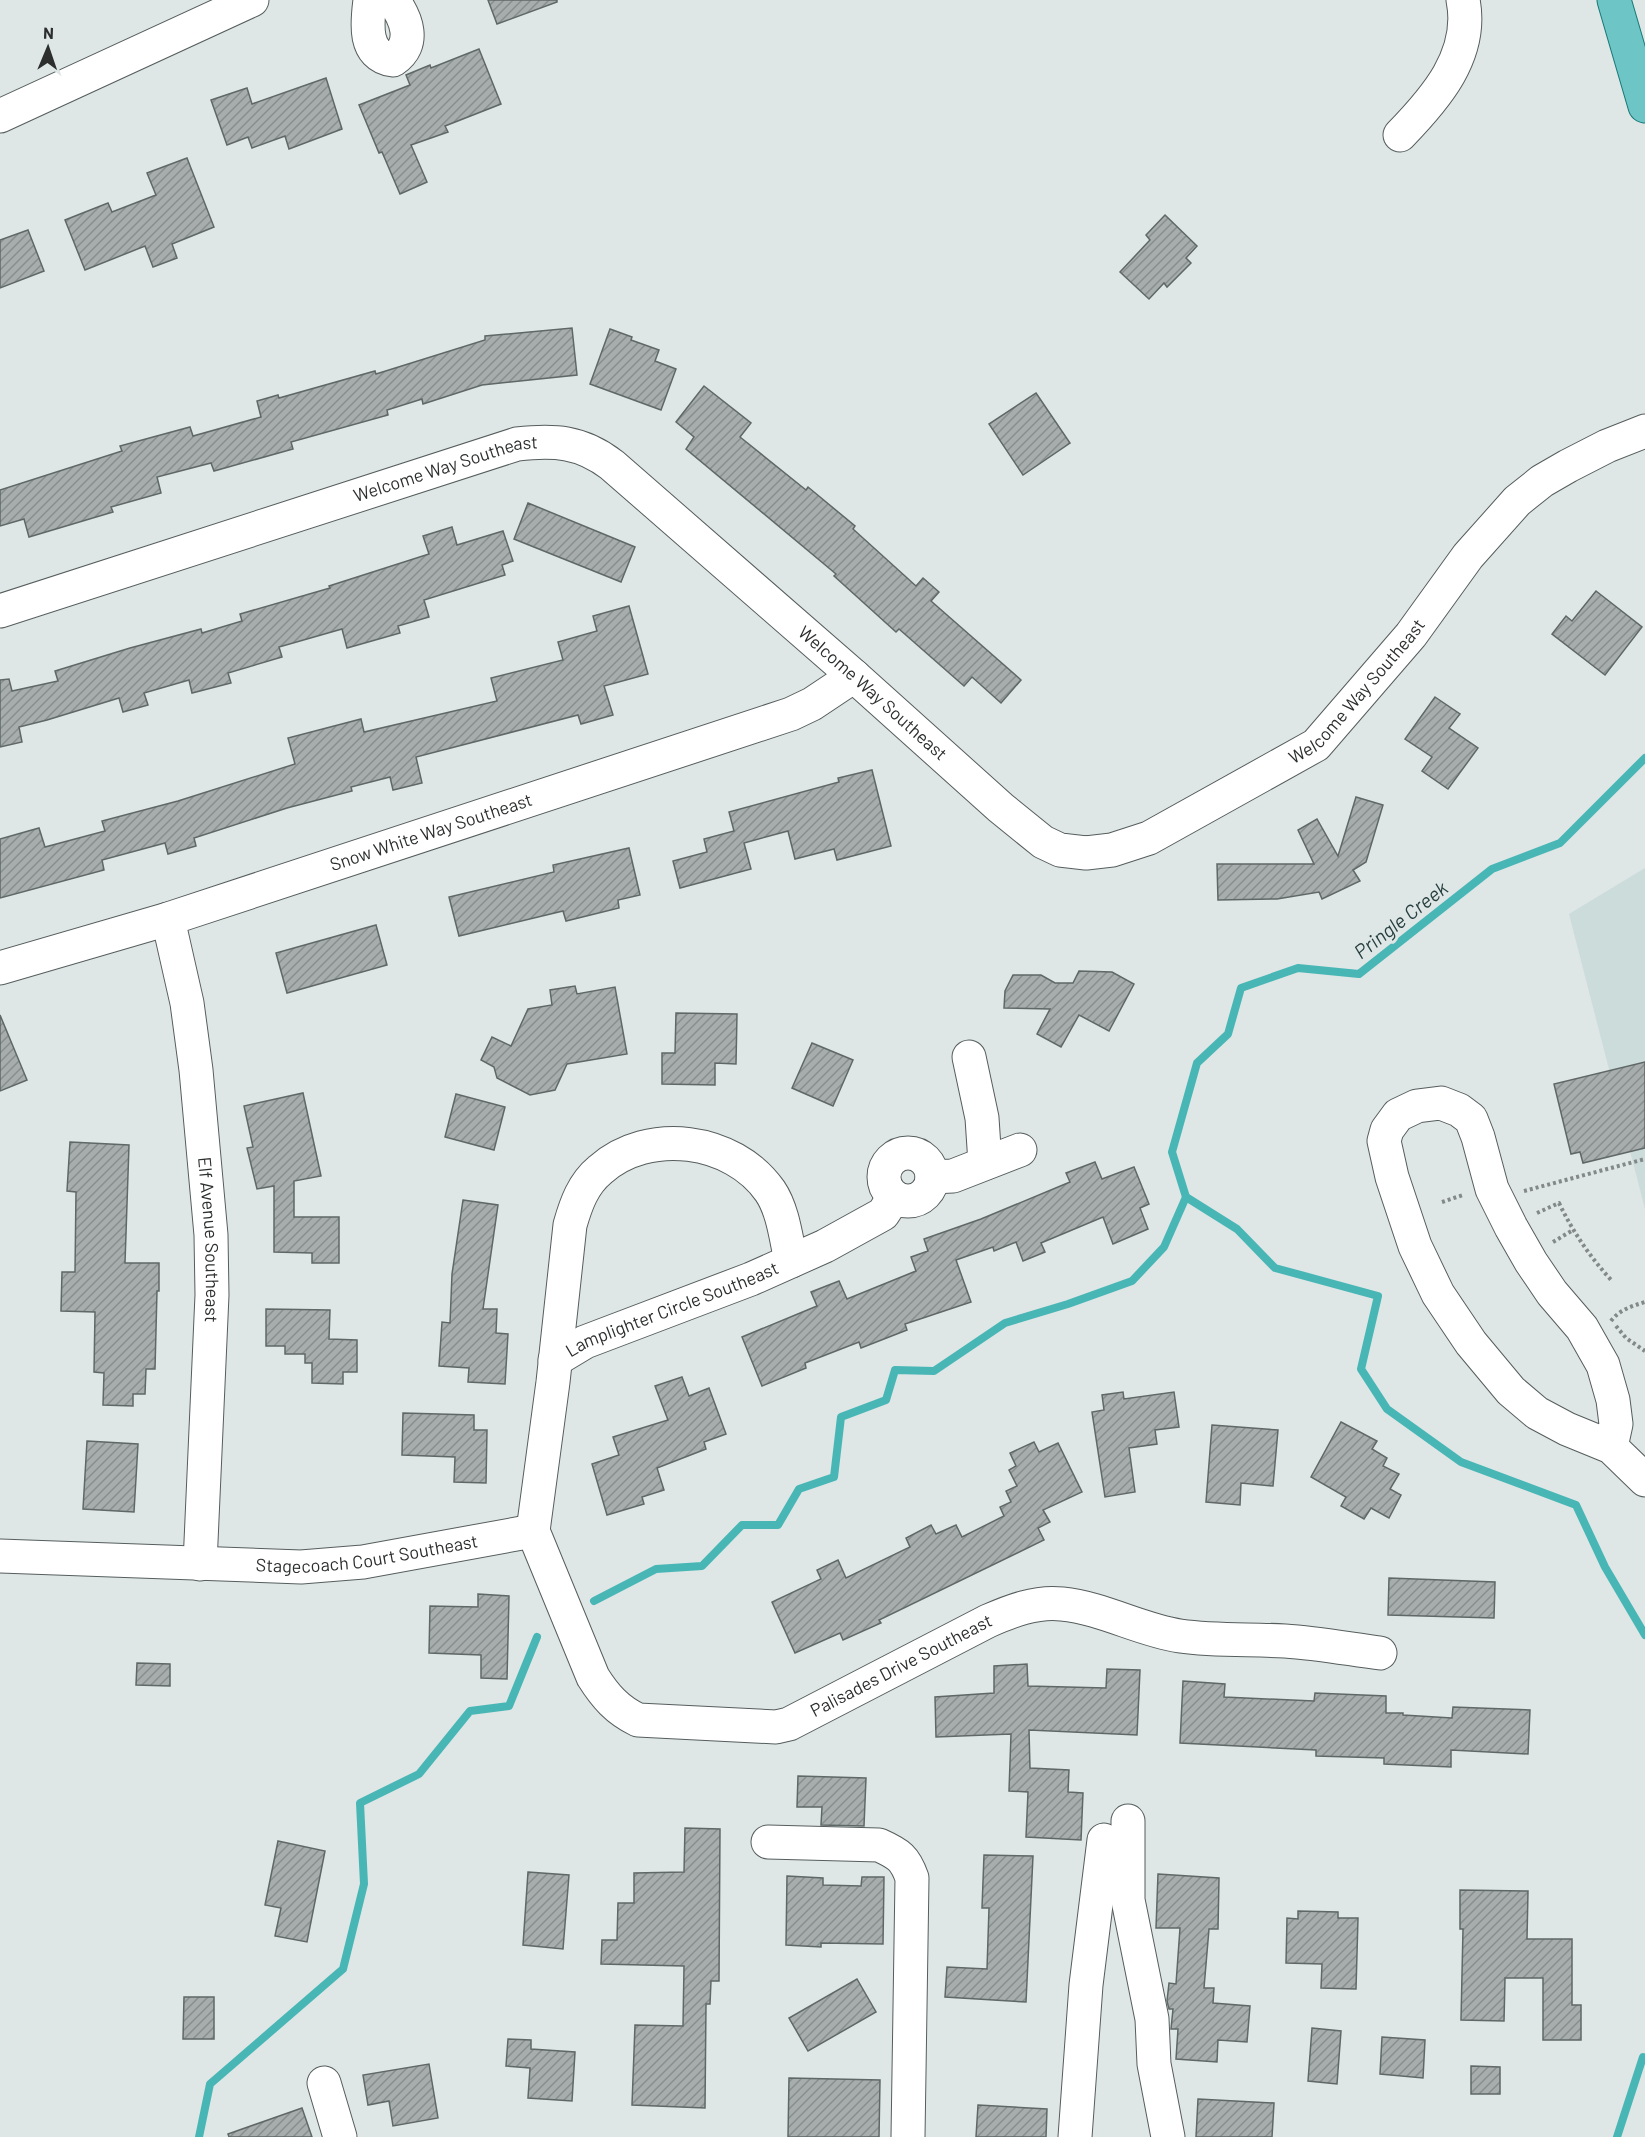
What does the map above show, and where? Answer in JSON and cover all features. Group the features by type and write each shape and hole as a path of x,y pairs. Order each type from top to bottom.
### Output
{"main road":[{"path":"1614,0 1645,105"}],"street":[{"path":"0,116 252,0"},
{"path":"370,0 369,40 374,51 384,59 393,60 401,55 408,28 403,13 393,0"},
{"path":"1400,135 1430,103 1458,58 1464,17 1463,0"},
{"name":"Welcome Way Southeast","path":"0,610 496,450 517,444 544,441 571,445 595,452 854,676 1001,808 1043,842 1060,850 1086,853 1112,850 1149,837 1316,745 1411,635 1468,556 1517,501 1542,481 1568,466 1645,430"},
{"name":"Snow White Way Southeast","path":"0,968 168,919 791,714 812,704 854,676"},
{"name":"Elf Avenue Southeast","path":"168,919 187,1003 196,1070 211,1235 212,1295 200,1564"},
{"path":"969,1057 982,1118 985,1163"},
{"path":"1611,1447 1616,1424 1613,1400 1603,1365 1582,1328 1552,1293 1531,1262 1492,1189 1471,1119 1459,1110 1441,1103 1417,1106 1398,1115 1387,1130 1384,1142 1392,1177 1415,1246 1438,1294 1471,1343 1511,1390 1536,1413 1567,1430 1611,1447 1645,1480"},
{"name":"Lamplighter Circle Southeast","path":"533,1531 570,1225 576,1202 600,1169 628,1151 648,1144 691,1145 720,1152 739,1161 759,1177 771,1192 778,1208 790,1261"},
{"name":"Lamplighter Circle Southeast","path":"555,1360 585,1342 751,1279 825,1246 883,1214 894,1197 900,1200 915,1200 927,1192 932,1177 952,1176 1020,1150"},
{"name":"Stagecoach Court Southeast","path":"0,1556 267,1567 341,1564 533,1531"},
{"name":"Palisades Drive Southeast","path":"533,1531 593,1677 613,1703 624,1713 638,1720 776,1727 789,1724 988,1621 1012,1610 1037,1605 1061,1604 1087,1608 1159,1632 1181,1636 1286,1641 1380,1653"},
{"path":"1075,2137 1086,1985 1116,1830 1152,2019 1154,2064 1168,2137"},
{"path":"768,1842 879,1845 892,1851 906,1862 912,1878 908,2137"},
{"path":"324,2083 340,2137"}],"path":[{"path":"1497,1198 1645,1159"},
{"path":"1442,1202 1463,1195"},
{"path":"1535,1214 1559,1203 1573,1230 1612,1281"},
{"path":"1550,1244 1573,1230"},
{"path":"1645,1302 1629,1306 1610,1320 1626,1338 1645,1351"}],"shaded area":[{"path":"1645,868 1645,1209 1569,914"}],"building":[{"path":"488,0 557,0 557,2 497,24"},
{"path":"479,49 501,104 445,126 448,132 411,145 427,182 400,194 382,152 379,153 359,105 410,85 406,75"},
{"path":"326,78 342,129 289,149 285,136 252,148 248,137 227,145 211,100 247,88 252,104"},
{"path":"187,158 214,227 172,244 177,258 153,267 145,246 85,270 65,220 108,203 112,212 156,195 147,173"},
{"path":"1165,215 1197,246 1186,258 1191,263 1167,287 1164,283 1149,299 1120,272 1150,240 1146,235"},
{"path":"28,230 44,271 0,288 0,240"},
{"path":"572,328 577,375 482,385 423,404 422,399 387,410 388,415 291,442 293,449 214,471 211,463 157,477 161,493 111,507 113,512 29,537 24,519 0,526 0,490 122,451 120,446 190,427 193,436 261,417 257,401 278,395 279,398 375,371 376,374 485,340 485,336"},
{"path":"610,329 632,337 631,340 659,350 655,361 676,369 661,410 590,384"},
{"path":"704,386 751,423 740,437 806,490 808,487 855,526 853,529 916,586 923,578 939,592 931,601 1021,680 1001,703 972,677 964,686 899,629 896,632 834,576 836,574 686,449 694,437 676,422"},
{"path":"1036,393 1070,443 1023,475 989,424"},
{"path":"528,503 635,547 621,582 514,539"},
{"path":"452,527 457,545 503,531 513,561 502,565 505,575 424,600 429,617 398,626 400,633 347,648 342,629 279,647 282,657 228,673 231,683 192,693 189,680 144,693 148,705 123,712 119,698 19,727 22,742 0,747 0,680 9,679 12,691 58,681 55,671 201,629 202,633 242,621 240,614 330,588 329,586 429,554 423,536"},
{"path":"1596,591 1642,627 1605,675 1552,634 1566,616 1572,621"},
{"path":"629,606 648,674 604,686 613,715 581,724 578,715 416,757 422,783 393,790 390,777 351,787 352,791 287,808 194,838 196,846 168,854 165,843 102,860 104,870 0,898 0,839 39,828 45,847 105,831 102,821 178,801 295,764 288,738 361,719 364,732 497,701 491,678 563,660 558,642 597,631 593,616"},
{"path":"1435,697 1460,714 1449,728 1478,748 1448,789 1422,771 1432,757 1405,739"},
{"path":"872,770 891,846 837,860 834,849 795,859 788,831 744,843 751,869 680,888 673,861 707,852 704,839 734,831 729,812 839,782 838,778"},
{"path":"1356,797 1383,805 1366,862 1353,870 1360,881 1322,899 1319,892 1277,899 1218,900 1217,864 1314,864 1298,830 1317,819 1338,856"},
{"path":"629,848 640,895 618,900 619,908 566,921 563,911 459,936 449,897 554,872 553,865"},
{"path":"376,925 387,965 287,993 276,953"},
{"path":"1079,971 1112,972 1134,984 1109,1031 1079,1015 1061,1047 1037,1034 1050,1009 1004,1008 1005,991 1013,975 1041,975 1055,983 1073,983"},
{"path":"575,986 577,994 615,987 627,1054 567,1064 555,1090 530,1095 497,1078 494,1067 481,1060 492,1037 511,1046 528,1009 552,1005 550,990"},
{"path":"676,1013 737,1014 736,1064 715,1063 715,1085 662,1084 662,1053 675,1053"},
{"path":"0,1015 27,1080 0,1091"},
{"path":"812,1043 853,1060 833,1106 792,1088"},
{"path":"1645,1062 1645,1148 1583,1163 1580,1152 1571,1154 1554,1084"},
{"path":"303,1093 321,1176 294,1181 294,1217 339,1217 339,1263 312,1263 312,1253 274,1252 274,1186 257,1189 247,1148 253,1147 244,1106"},
{"path":"456,1094 505,1107 494,1150 445,1137"},
{"path":"70,1142 129,1145 125,1263 159,1263 155,1369 146,1369 145,1394 133,1394 133,1406 103,1405 104,1373 94,1372 95,1312 61,1311 62,1272 75,1272 76,1192 67,1191"},
{"path":"1095,1162 1102,1179 1134,1167 1149,1204 1140,1208 1148,1229 1113,1244 1103,1217 1041,1243 1045,1252 1023,1261 1016,1242 994,1251 993,1247 956,1260 971,1302 905,1324 907,1330 861,1348 859,1342 805,1363 806,1368 762,1386 742,1337 817,1306 811,1292 839,1281 847,1299 916,1271 911,1257 928,1251 924,1239 981,1219 1070,1182 1066,1173"},
{"path":"463,1200 498,1205 483,1309 497,1309 496,1333 508,1334 505,1384 468,1382 469,1368 439,1366 442,1322 450,1323 452,1274"},
{"path":"266,1309 330,1310 329,1339 357,1340 357,1372 343,1372 343,1384 312,1383 312,1363 305,1363 305,1354 285,1354 285,1346 266,1346"},
{"path":"682,1377 689,1396 709,1388 726,1434 704,1442 706,1449 657,1468 664,1490 642,1497 644,1504 607,1515 592,1464 619,1455 613,1437 668,1420 655,1386"},
{"path":"1123,1392 1124,1399 1174,1392 1179,1427 1155,1430 1157,1444 1129,1448 1135,1492 1105,1497 1092,1412 1104,1410 1102,1395"},
{"path":"403,1413 474,1415 474,1430 487,1430 486,1483 454,1482 455,1457 402,1455"},
{"path":"1341,1422 1377,1441 1372,1449 1387,1458 1383,1466 1399,1474 1390,1489 1401,1495 1389,1518 1371,1508 1364,1519 1341,1506 1346,1497 1311,1477"},
{"path":"1212,1425 1278,1430 1273,1486 1241,1483 1240,1505 1206,1502"},
{"path":"87,1441 138,1444 134,1512 83,1509"},
{"path":"1034,1442 1039,1452 1058,1443 1082,1492 1043,1510 1050,1522 1038,1528 1044,1540 879,1620 881,1623 843,1640 840,1633 795,1653 772,1602 821,1579 817,1570 838,1560 846,1578 910,1547 906,1538 931,1525 936,1534 956,1525 962,1537 1004,1516 1000,1507 1011,1502 1006,1491 1017,1486 1009,1470 1016,1466 1010,1453"},
{"path":"1389,1578 1495,1582 1494,1618 1388,1615"},
{"path":"478,1594 509,1596 507,1679 481,1678 481,1655 429,1653 430,1606 478,1607"},
{"path":"137,1663 170,1664 170,1686 136,1685"},
{"path":"1027,1664 1028,1686 1106,1688 1107,1669 1140,1670 1137,1735 1029,1730 1030,1768 1069,1770 1068,1792 1083,1793 1081,1840 1026,1837 1028,1792 1009,1791 1011,1734 936,1737 935,1697 994,1693 994,1666"},
{"path":"1183,1681 1225,1684 1224,1697 1314,1701 1315,1693 1386,1696 1386,1713 1403,1713 1403,1715 1452,1718 1453,1707 1530,1710 1528,1754 1451,1750 1451,1767 1384,1764 1384,1758 1316,1756 1316,1750 1180,1743"},
{"path":"798,1776 866,1778 864,1826 821,1825 822,1807 797,1807"},
{"path":"685,1828 720,1829 719,1981 711,1981 710,2004 706,2004 705,2108 632,2105 635,2025 683,2026 684,1966 601,1964 602,1940 617,1940 618,1903 634,1903 634,1873 684,1872"},
{"path":"278,1841 325,1851 307,1942 275,1936 281,1908 265,1905"},
{"path":"984,1855 1033,1856 1026,2002 945,1997 947,1967 987,1969 989,1908 982,1908"},
{"path":"528,1872 569,1875 563,1949 523,1945"},
{"path":"1158,1874 1219,1878 1218,1929 1209,1929 1204,1988 1214,1988 1213,2003 1250,2006 1247,2042 1218,2040 1217,2062 1176,2059 1178,2029 1171,2029 1173,2009 1169,2009 1167,2001 1169,1983 1176,1984 1180,1928 1156,1928"},
{"path":"787,1876 823,1878 823,1885 861,1886 862,1877 884,1877 883,1944 821,1943 821,1947 786,1945"},
{"path":"1460,1890 1528,1891 1527,1939 1572,1939 1572,2005 1581,2005 1581,2040 1543,2040 1543,1978 1505,1978 1504,2021 1461,2020 1463,1929 1460,1929"},
{"path":"1298,1911 1338,1912 1338,1918 1358,1918 1356,1989 1321,1988 1322,1964 1286,1963 1287,1918 1298,1919"},
{"path":"857,1979 876,2012 808,2051 789,2018"},
{"path":"184,1997 214,1997 214,2039 183,2039"},
{"path":"1312,2028 1341,2031 1337,2084 1308,2081"},
{"path":"1382,2037 1425,2040 1423,2078 1380,2074"},
{"path":"508,2039 531,2040 531,2049 575,2052 572,2101 528,2098 530,2068 506,2066"},
{"path":"429,2064 438,2118 393,2126 389,2101 368,2105 363,2075"},
{"path":"1471,2066 1500,2067 1500,2094 1471,2094"},
{"path":"789,2078 880,2080 879,2137 788,2137"},
{"path":"1198,2099 1274,2103 1272,2137 1196,2137"},
{"path":"978,2105 1047,2109 1046,2137 976,2137"},
{"path":"302,2108 312,2137 229,2137 228,2134"}],"waterway":[{"name":"Pringle Creek","path":"1645,758 1560,843 1492,869 1359,974 1298,968 1241,988 1228,1034 1197,1063 1172,1152 1186,1197 1237,1229 1275,1268 1378,1296 1361,1369 1387,1409 1461,1462 1576,1505 1605,1567 1645,1635"},
{"path":"594,1601 656,1569 702,1566 742,1525 778,1525 799,1489 834,1477 841,1417 886,1400 895,1370 934,1371 1005,1323 1132,1281 1164,1247 1186,1197"},
{"path":"199,2137 210,2084 343,1969 364,1884 360,1803 419,1774 470,1711 509,1706 537,1637"},
{"name":"Pringle Creek","path":"1617,2137 1643,2057"}]}
